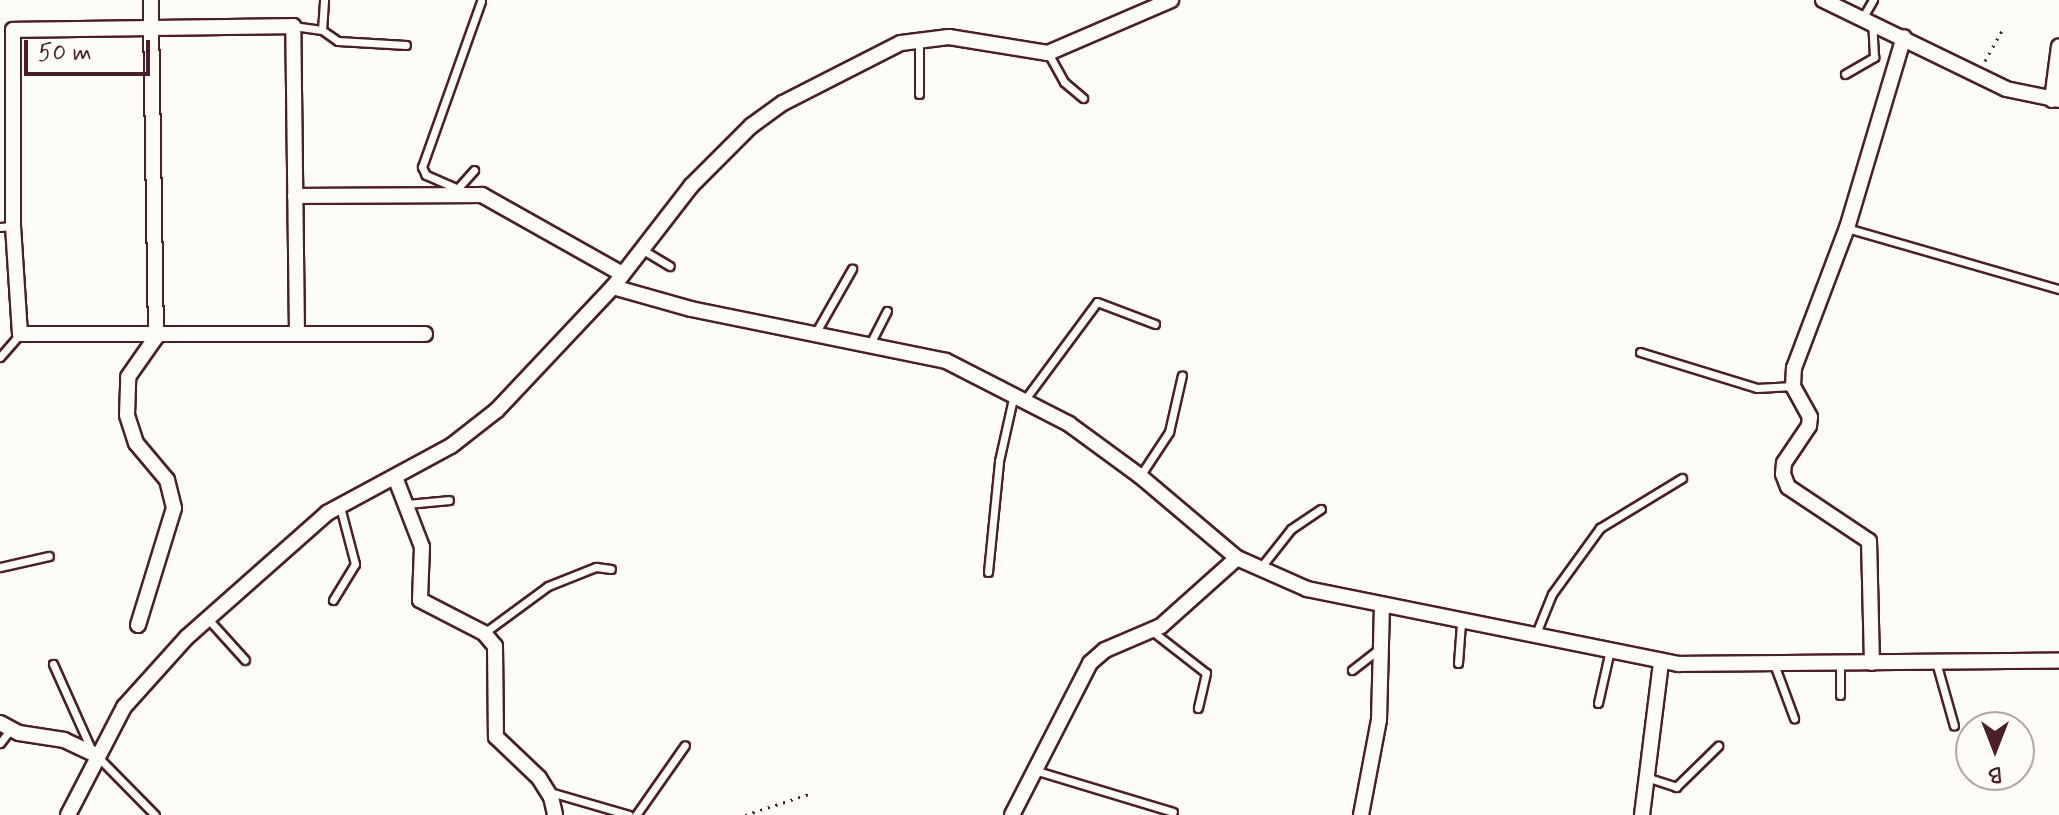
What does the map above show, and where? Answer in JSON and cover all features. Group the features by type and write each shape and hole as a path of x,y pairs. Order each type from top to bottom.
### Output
{"street":[{"path":"138,625 174,508 167,480 136,443 127,415 128,377 156,337 151,0"},
{"path":"68,815 94,753 136,688 208,619 339,505 451,446 497,410 613,287 691,186 751,126 869,56 919,39 949,37 1048,53 1171,0"},
{"path":"1823,0 2006,89 2056,100 2059,46"},
{"path":"297,334 293,26 6,30 6,227 20,334 156,337 425,334"},
{"path":"1872,663 1869,541 1788,487 1783,474 1784,463 1809,426 1810,417 1793,386 1794,368 1847,228 1904,37"},
{"path":"295,196 462,191 505,204 622,274"},
{"path":"613,287 691,309 871,342 946,361 1020,395 1140,476 1237,558 1307,589 1661,663 2059,661"},
{"path":"395,477 408,504 422,547 420,600 484,633 499,657 496,737 548,792 555,815"},
{"path":"1012,815 1090,663 1105,650 1152,631 1237,558"},
{"path":"1361,815 1379,720 1378,650 1382,607"},
{"path":"1642,815 1661,663"},
{"path":"5,727 47,735 94,753"}],"lane":[{"path":"322,30 324,0"},
{"path":"1845,74 1874,57 1867,19 1873,0"},
{"path":"474,170 462,191 426,175 422,167 481,1"},
{"path":"293,26 322,30 338,41 406,45"},
{"path":"919,39 919,94"},
{"path":"1048,53 1064,82 1083,98"},
{"path":"1847,228 2059,289"},
{"path":"643,250 670,266"},
{"path":"816,332 852,269"},
{"path":"988,572 999,461 1020,395 1097,302 1155,324"},
{"path":"871,342 887,311"},
{"path":"0,357 20,334"},
{"path":"1640,352 1757,388 1793,386"},
{"path":"1140,476 1166,439 1182,375"},
{"path":"1534,638 1552,594 1600,528 1682,478"},
{"path":"408,504 449,500"},
{"path":"333,600 355,564 339,505"},
{"path":"1259,569 1291,529 1321,509"},
{"path":"0,567 49,556"},
{"path":"484,633 548,586 596,567 611,569"},
{"path":"208,619 245,660"},
{"path":"1458,663 1461,623"},
{"path":"1152,631 1204,669 1198,708"},
{"path":"1352,670 1378,650"},
{"path":"1598,703 1609,654"},
{"path":"1936,662 1954,726"},
{"path":"1840,663 1840,695"},
{"path":"53,664 94,753 155,815"},
{"path":"1774,664 1794,718"},
{"path":"0,743 5,727"},
{"path":"636,815 685,745"},
{"path":"1646,777 1676,787 1718,746"},
{"path":"1034,770 1173,812"},
{"path":"548,792 591,800 629,815"}],"path":[{"path":"1980,76 2004,27"},
{"path":"745,815 809,794"}]}
